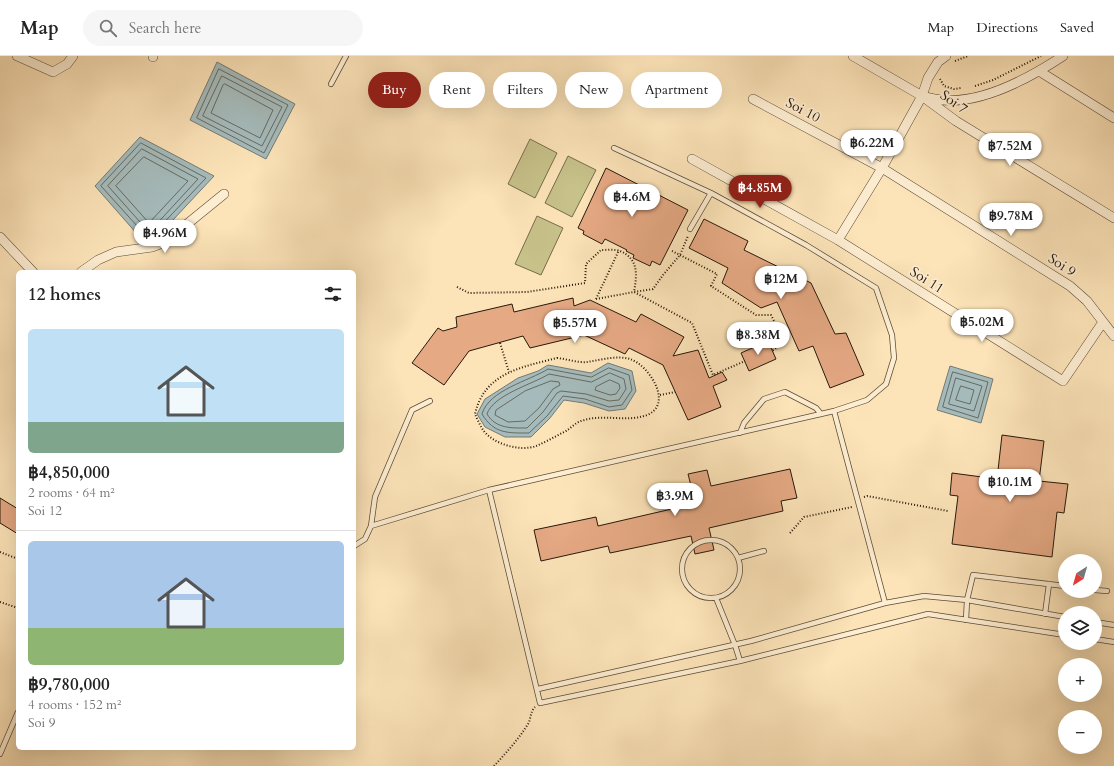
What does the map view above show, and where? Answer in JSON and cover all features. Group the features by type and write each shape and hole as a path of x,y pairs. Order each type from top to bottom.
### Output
{"street":[{"path":"17,56 53,72 67,64 73,56"},
{"path":"853,56 922,96 944,100 978,97 1039,71 1063,56"},
{"path":"692,159 838,240 882,168 922,96 928,78 938,62 946,56"},
{"path":"1039,71 1114,118"},
{"name":"Soi 7","path":"922,96 956,121 1114,218"},
{"name":"Soi 10","path":"753,100 882,168"},
{"name":"Soi 9","path":"882,168 1070,286 1087,301 1114,336"},
{"path":"84,270 98,260 116,252 138,249 166,242 224,194"},
{"path":"0,237 31,270"},
{"name":"Soi 11","path":"838,240 1063,381 1103,322"}],"lane":[{"path":"331,84 346,56"},
{"path":"371,526 489,490 834,411 867,400 886,384 894,358 892,334 876,288 806,245 711,193 614,148"},
{"path":"690,229 711,193"},
{"path":"740,433 744,423 764,399 785,392 816,408 821,414"},
{"path":"356,545 365,540 371,526 375,497 412,410 430,401"},
{"path":"834,411 885,603"},
{"path":"489,490 540,703 740,661 928,614 1058,634"},
{"path":"714,540 724,543 732,549 738,558 740,566 740,575 732,590 725,596 716,598 706,599 697,595 688,589 683,580 681,570 682,560 687,551 695,544 704,541 714,540"},
{"path":"738,558 764,552"},
{"path":"966,620 967,600 973,575 1058,585"},
{"path":"1044,614 1049,584"},
{"path":"1102,591 1107,591"},
{"path":"538,690 735,644 885,603 924,596 967,600 1058,616"},
{"path":"716,598 735,644 740,661"},
{"path":"1102,623 1114,625"},
{"path":"1102,640 1114,642"},
{"path":"0,754 16,717"}],"path":[{"path":"954,61 968,56"},
{"path":"968,88 993,80 1041,56"},
{"path":"941,74 940,79 944,86 954,89 961,88"},
{"path":"620,250 596,299 653,289 680,256 690,229"},
{"path":"457,287 469,293 527,292 585,283 586,264 601,250 620,250 634,261 638,275 634,292"},
{"path":"672,252 717,274 711,286 756,315 771,315 783,339 779,346 772,351"},
{"path":"634,292 692,323 713,374 745,361"},
{"path":"500,343 509,372"},
{"path":"557,358 586,362 606,358 630,359 641,365 653,378 660,395 657,406 648,414 631,419 600,417 580,421 534,447 513,447 498,442 484,431 475,414 478,402 487,388 503,375 557,358"},
{"path":"660,395 675,392"},
{"path":"858,499 867,496 948,511"},
{"path":"790,533 804,517 859,505"},
{"path":"0,552 16,558"},
{"path":"0,602 16,607"},
{"path":"494,766 518,740 529,722 533,709 540,703"}],"shaded area":[{"path":"530,139 557,153 535,198 508,184"},
{"path":"568,156 596,170 572,217 545,203"},
{"path":"537,216 563,228 541,275 515,264"}],"water":[{"path":"217,62 295,104 266,159 190,120"},
{"path":"140,137 214,176 158,236 145,243 95,186"},
{"path":"608,363 632,371 636,391 625,409 609,411 584,403 564,400 550,418 531,437 505,437 485,427 477,414 485,399 518,378 538,371 548,365 591,373"},
{"path":"950,366 993,379 981,423 937,410"}],"building":[{"path":"606,168 688,210 660,265 652,261 650,266 633,258 634,255 626,251 627,250 605,239 602,244 583,234 584,231 578,228"},
{"path":"704,219 748,241 744,250 811,283 835,334 846,333 864,375 830,388 813,346 799,351 777,302 761,308 722,283 728,268 689,248"},
{"path":"573,298 574,306 590,300 636,322 641,314 684,337 673,356 698,350 709,378 722,372 727,380 713,386 721,407 688,420 663,365 629,348 625,354 584,335 530,348 523,336 469,351 444,385 412,363 438,328 443,331 457,327 456,317 512,304 514,312"},
{"path":"768,341 776,359 749,371 741,353"},
{"path":"1002,435 1044,441 1039,481 1068,484 1064,513 1057,512 1052,557 952,544 958,496 950,495 952,473 997,479"},
{"path":"790,469 797,498 781,501 783,511 709,528 714,550 695,554 691,536 610,553 608,546 541,561 534,530 596,517 598,526 676,508 674,498 693,494 688,474 707,470 711,486"},
{"path":"0,498 16,508 16,533 0,523"}]}
